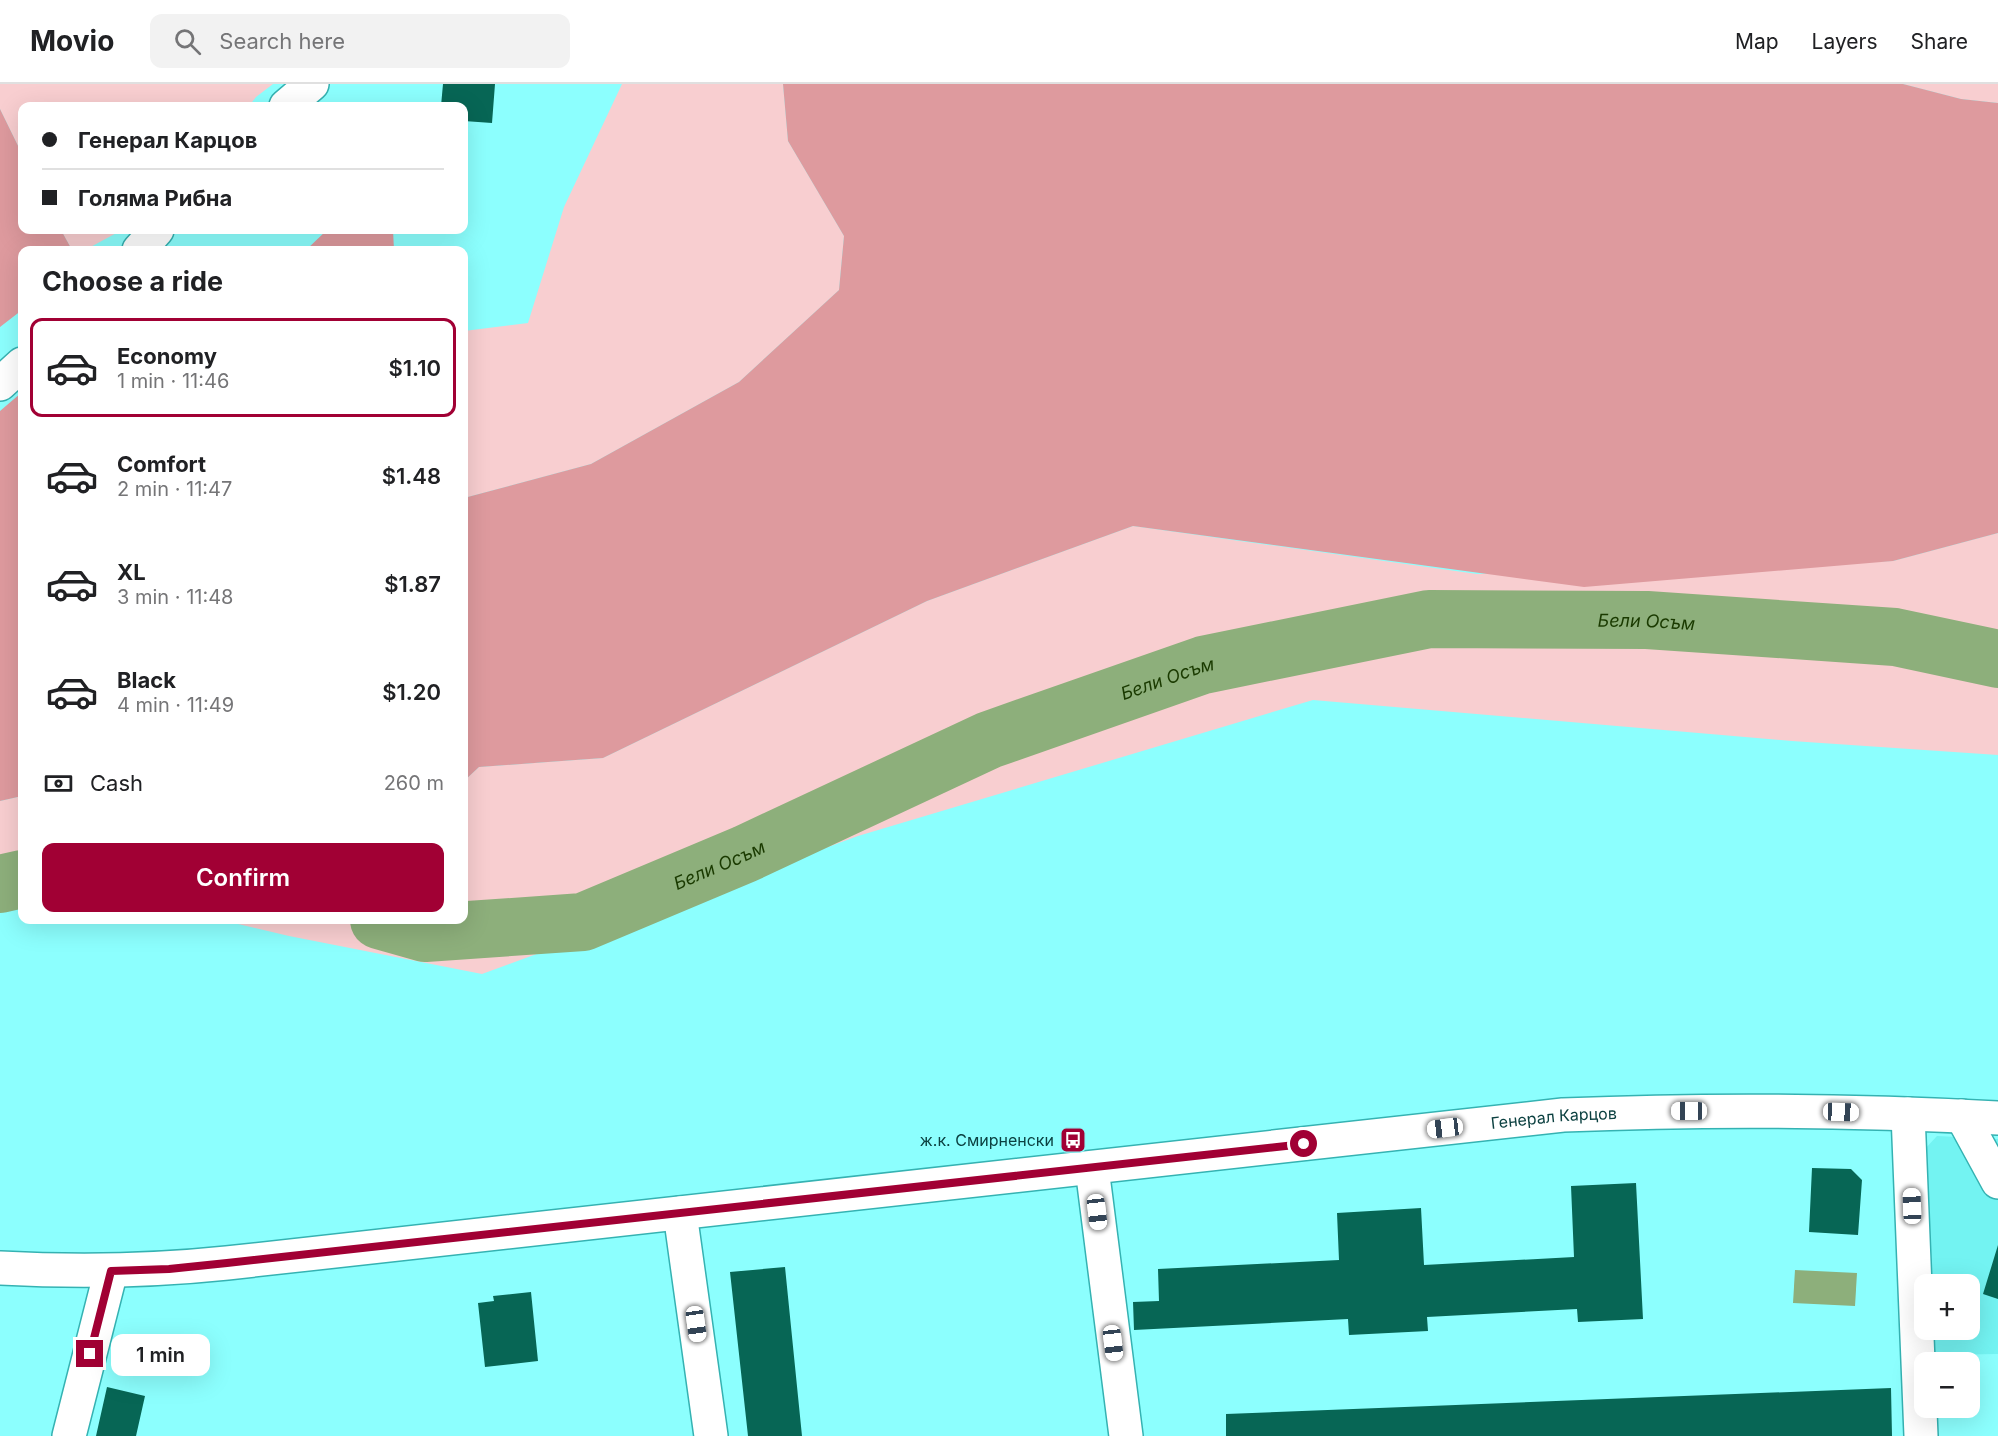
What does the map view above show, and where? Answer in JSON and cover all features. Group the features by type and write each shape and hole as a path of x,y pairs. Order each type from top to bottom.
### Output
{"main road":[{"path":"291,102 312,84"},
{"path":"143,246 153,234"},
{"path":"0,384 18,368"},
{"name":"Генерал Карцов","path":"0,1268 111,1271 169,1269 1563,1115 1762,1110 1998,1118"},
{"path":"1908,1114 1921,1436"},
{"path":"1962,1116 1998,1182"},
{"path":"1092,1168 1126,1436"},
{"path":"680,1213 711,1436"},
{"path":"69,1436 111,1271"}],"shaded area":[{"path":"0,84 273,84 252,102 18,102 18,146 0,109"},
{"path":"622,84 783,84 788,141 844,236 839,290 739,382 591,464 468,497 468,330 528,323 564,207"},
{"path":"783,84 1903,84 1961,99 1998,103 1998,533 1893,561 1584,587 1133,526 927,601 603,758 479,767 468,777 468,497 591,464 739,382 839,290 844,236 788,141"},
{"path":"1903,84 1998,84 1998,103 1961,99"},
{"path":"0,109 18,146 18,234 63,234 70,246 18,246 18,313 0,327"},
{"path":"63,234 115,234 92,246 70,246"},
{"path":"323,234 393,234 394,246 310,246"},
{"path":"18,396 18,797 0,801 0,411"},
{"path":"1133,526 1477,574 1893,561 1998,533 1998,755 1792,741 1313,700 858,836 482,974 238,924 468,924 468,777 479,767 603,758 927,601"},
{"path":"18,797 18,907 0,912 0,801"},
{"path":"1937,1136 1998,1139 1998,1354 1933,1352 1932,1340 1980,1340 1980,1274 1930,1274 1925,1149"},
{"path":"1795,1270 1857,1273 1855,1306 1793,1303"}],"building":[{"path":"443,84 495,84 492,123 468,121 468,102 441,102"},
{"path":"1812,1168 1851,1169 1862,1180 1858,1235 1809,1232"},
{"path":"1636,1183 1643,1319 1578,1322 1577,1309 1427,1317 1428,1331 1349,1335 1348,1319 1134,1330 1133,1302 1159,1301 1158,1269 1339,1260 1337,1213 1421,1208 1424,1265 1574,1257 1571,1186"},
{"path":"1998,1245 1998,1299 1983,1294"},
{"path":"785,1267 802,1436 748,1436 730,1272"},
{"path":"531,1292 538,1361 485,1367 478,1303 494,1301 493,1296"},
{"path":"107,1387 145,1396 136,1436 96,1436"},
{"path":"1891,1388 1892,1436 1226,1436 1226,1414"}],"waterway":[{"name":"Бели Осъм","path":"393,924 425,933 583,922 745,854 989,740 1203,665 1429,619 1647,620 1895,637 1998,659"},
{"name":"Бели Осъм","path":"0,884 18,880"}],"place":[{"name":"ж.к. Смирненски","path":"1073,1140"}],"route":[{"path":"90,1354 111,1271 169,1269 227,1263 1304,1144"}]}
